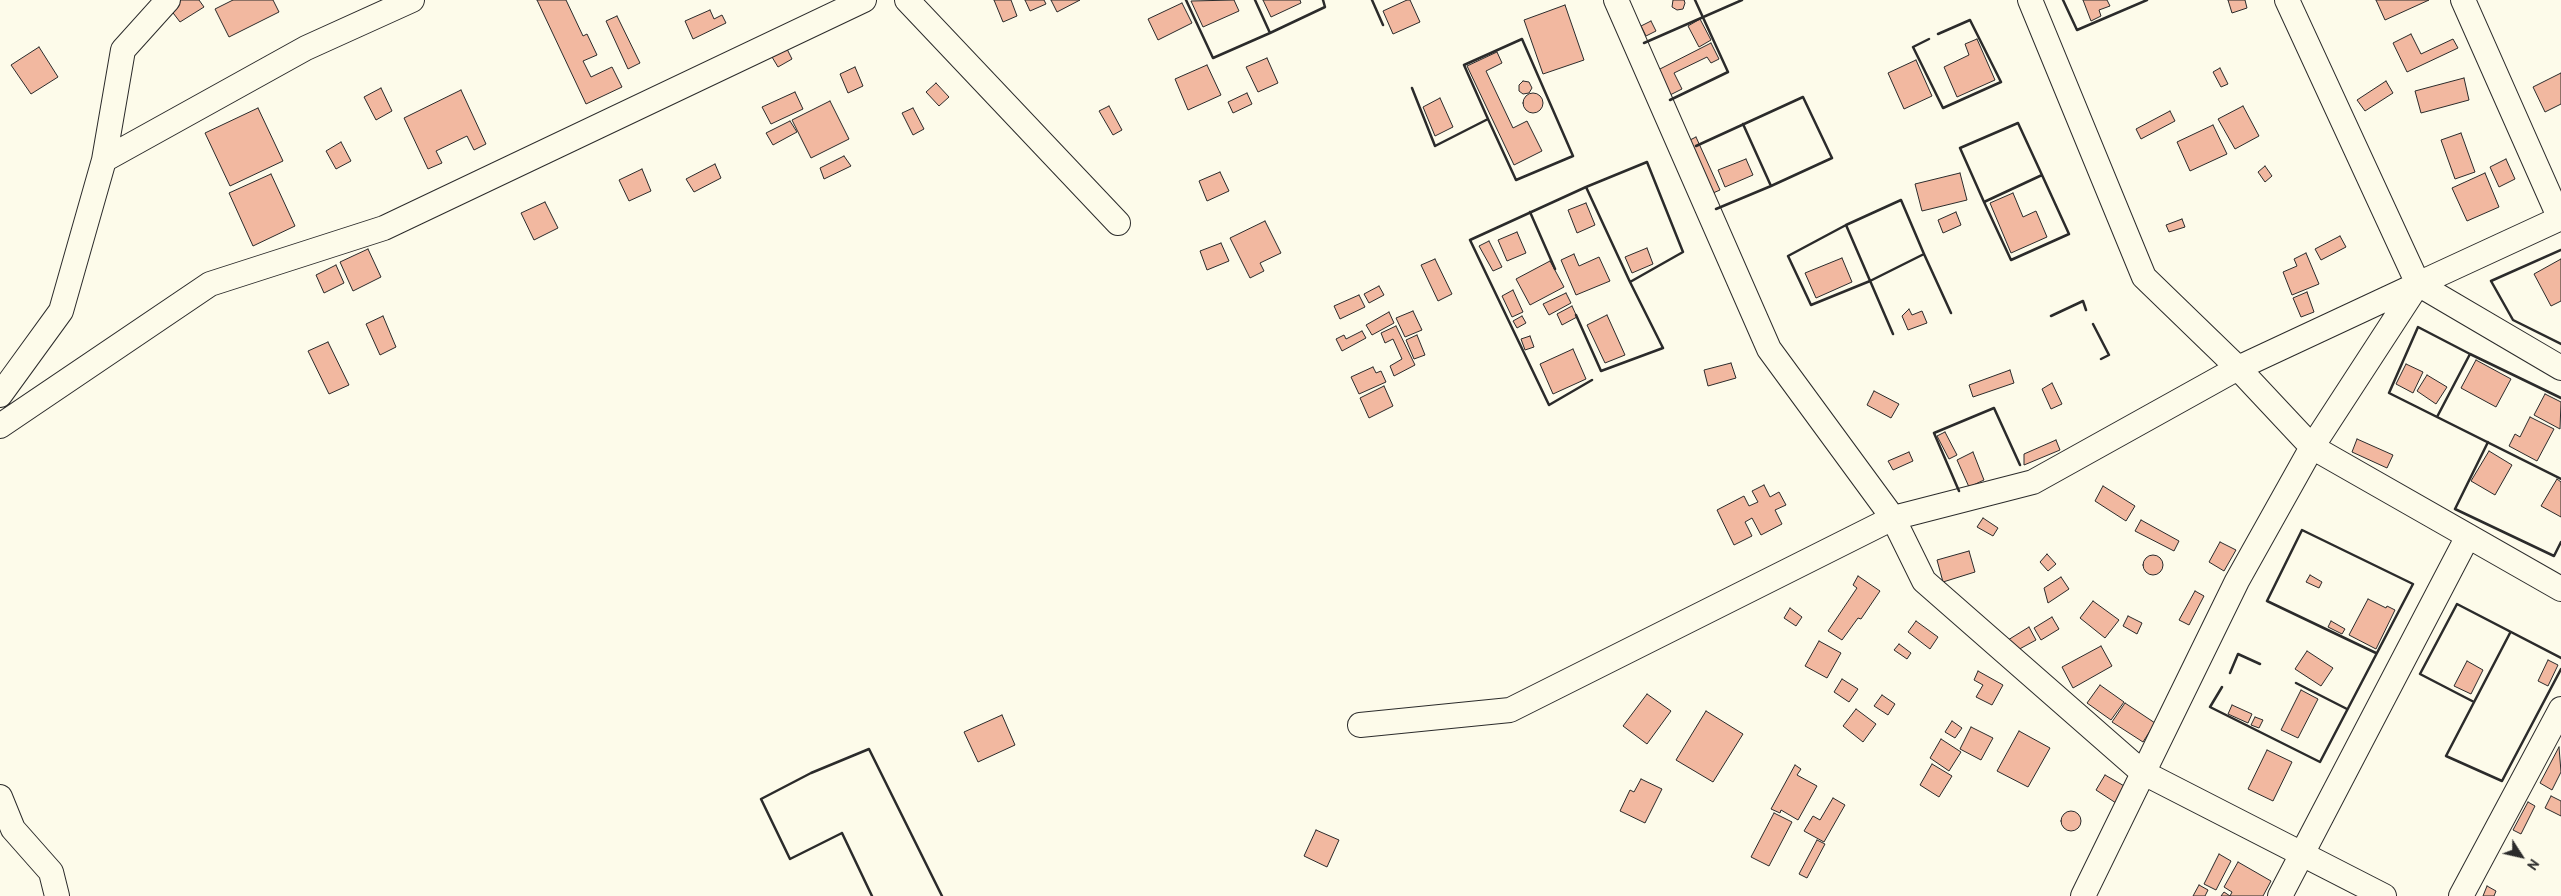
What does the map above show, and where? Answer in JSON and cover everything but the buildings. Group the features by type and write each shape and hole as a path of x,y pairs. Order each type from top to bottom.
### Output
{"street":[{"path":"0,395 61,311 104,160 123,50 168,0"},
{"path":"104,160 306,48 412,0"},
{"path":"0,426 210,284 384,228 864,0"},
{"path":"907,0 1118,223"},
{"path":"1616,0 1769,349 1893,518 1924,581 2142,772 2384,896"},
{"path":"2030,0 2144,277 2238,368 2312,447 2561,589"},
{"path":"2287,0 2418,284 2561,368"},
{"path":"1360,725 1510,710 1893,518 2033,482 2238,368 2560,218 2463,0"},
{"path":"2083,896 2237,581 2312,447 2418,284"},
{"path":"2280,896 2468,536"},
{"path":"2461,896 2561,709"},
{"path":"0,797 13,829 51,872 57,896"}],"wall":[{"path":"1186,0 1213,58 1270,33"},
{"path":"1255,0 1270,33 1325,7 1323,0"},
{"path":"1372,0 1383,25"},
{"path":"1670,100 1728,72 1695,0"},
{"path":"1644,43 1742,0"},
{"path":"2063,0 2077,30 2147,0"},
{"path":"1929,39 1913,47 1943,108 2001,82 1970,20 1938,34"},
{"path":"1412,88 1435,146 1488,119 1516,180 1573,156 1522,39 1464,65 1488,119"},
{"path":"1696,146 1803,97 1832,158 1771,186 1743,124"},
{"path":"1984,202 2011,260 2069,234 2042,175 2018,123 1960,148 1984,202 2042,175"},
{"path":"1576,315 1601,371 1663,348 1630,282 1683,252 1647,162 1586,187 1470,240 1549,405 1592,380"},
{"path":"1716,209 1771,186"},
{"path":"1586,187 1630,282"},
{"path":"1893,334 1846,225 1901,200 1924,254"},
{"path":"1530,212 1555,269"},
{"path":"1846,225 1788,256 1811,305 1870,281 1924,254 1951,313"},
{"path":"2561,250 2491,281 2513,320 2561,344"},
{"path":"2051,316 2083,301 2086,310"},
{"path":"2093,324 2109,355 2101,359"},
{"path":"2437,417 2470,354 2418,327 2389,393 2561,479"},
{"path":"2470,354 2561,398"},
{"path":"1959,491 1934,433 1994,408 2020,465"},
{"path":"2488,442 2455,509 2554,556 2561,542"},
{"path":"2222,687 2210,707 2320,762 2413,584 2302,530 2267,601 2376,653"},
{"path":"2474,702 2420,674 2457,604 2561,658"},
{"path":"2510,633 2446,756 2502,781 2561,669"},
{"path":"2230,673 2238,654 2260,664"},
{"path":"2296,683 2347,709"},
{"path":"872,896 842,833 790,859 761,799 811,773 869,749 942,896"}]}
